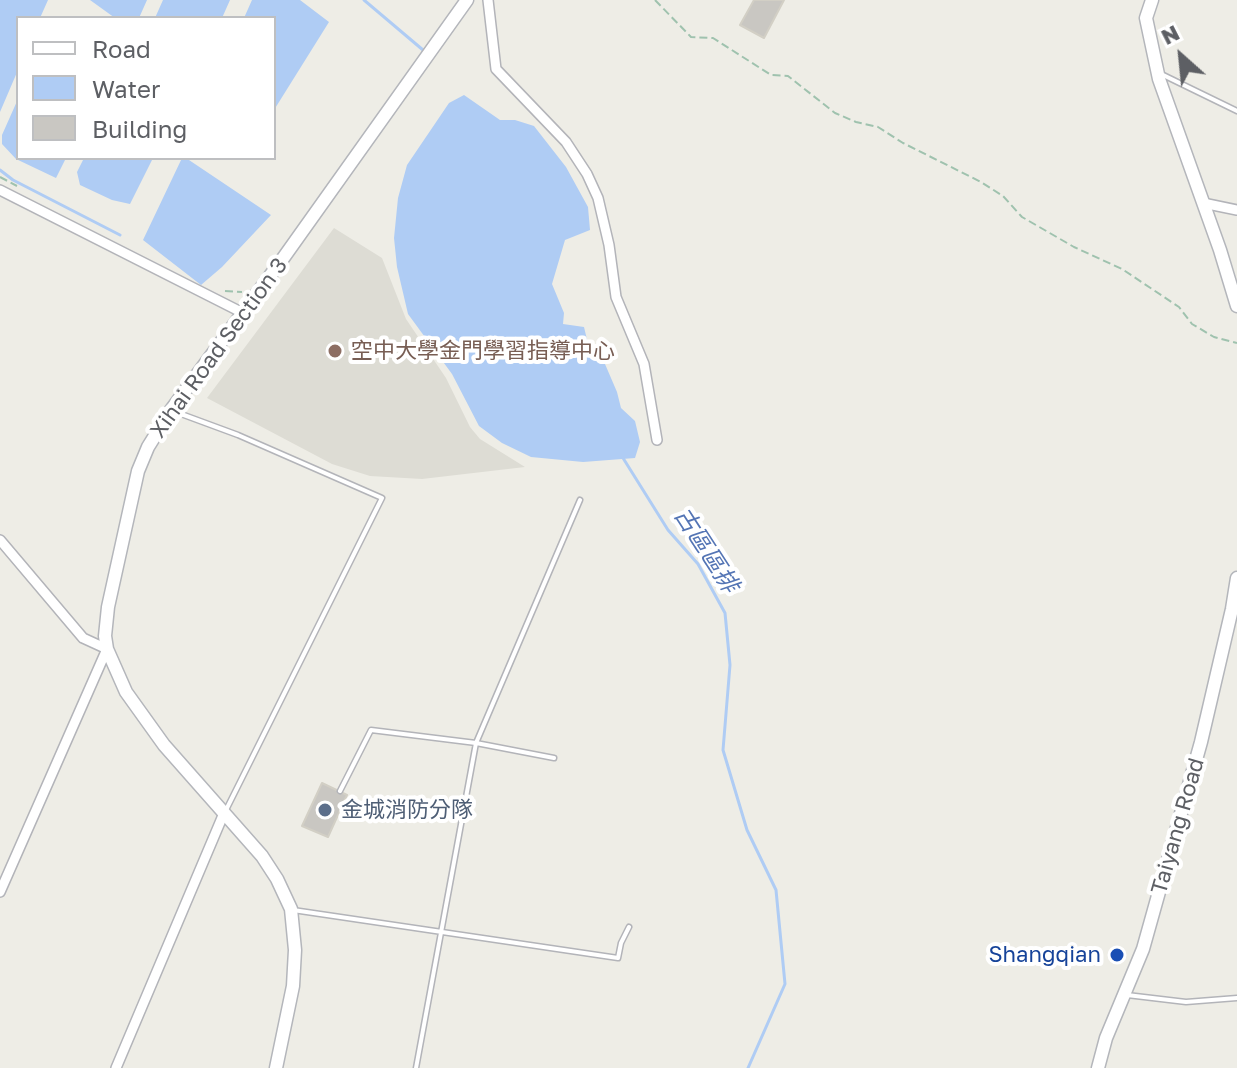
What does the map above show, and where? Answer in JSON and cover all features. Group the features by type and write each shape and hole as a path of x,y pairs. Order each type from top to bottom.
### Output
{"main road":[{"name":"Xihai Road Section 3","path":"276,1068 293,986 295,950 291,909 262,856 164,745 126,692 107,649 108,607 138,471 148,447 171,410 467,0"},
{"path":"1152,0 1146,18 1157,72 1237,306"},
{"name":"Taiyang Road","path":"1098,1068 1106,1038 1143,949 1235,610 1237,578"}],"street":[{"path":"488,0 496,69 566,142 598,198 609,245 616,297 644,364 657,440"},
{"path":"0,190 243,313"},
{"path":"1203,203 1237,210"},
{"path":"0,540 83,638 107,649 0,892"},
{"path":"116,1068 224,813"}],"lane":[{"path":"1157,72 1237,111"},
{"path":"171,410 238,435 382,498 224,813"},
{"path":"416,1068 476,743 580,500"},
{"path":"340,791 371,730 476,743 554,758"},
{"path":"291,909 618,958 629,927"},
{"path":"1124,994 1186,1002 1237,998"}],"path":[{"path":"655,0 691,37 713,38 771,75 788,76 835,113 878,127 981,182 1003,196 1022,217 1074,247 1122,269 1179,307 1192,324 1214,337 1237,343"}],"shaded area":[{"name":"空中大學金門學習指導中心","path":"334,228 382,258 406,319 446,378 470,427 480,439 525,467 422,479 370,476 332,464 207,398"}],"water":[{"path":"0,0 48,0 41,16 16,16 16,75 0,112"},
{"path":"90,0 147,0 140,16 112,16"},
{"path":"163,0 230,0 223,16 156,16"},
{"path":"252,0 300,0 329,22 276,107 276,16 245,16"},
{"path":"464,95 500,120 515,120 534,126 566,167 588,207 590,230 565,240 552,284 564,313 563,324 584,327 589,348 602,357 621,408 635,421 640,442 635,458 583,462 531,457 502,443 479,426 452,374 408,314 394,238 398,198 407,165 449,103"},
{"path":"16,104 16,159 2,144 2,135"},
{"path":"18,160 65,160 56,178"},
{"path":"83,160 152,160 130,204 112,200 80,185 77,172"},
{"path":"181,160 189,160 271,215 201,285 143,240"}],"building":[{"path":"754,0 784,0 764,38 740,25"},
{"name":"金城消防分隊","path":"322,783 347,795 328,837 302,826"}],"waterway":[{"name":"古區區排","path":"364,0 423,50"},
{"path":"0,170 13,180 120,235"},
{"name":"古區區排","path":"623,458 668,530 698,564 725,613 730,665 723,750 747,830 776,890 785,984 748,1068"}],"place":[{"name":"空中大學金門學習指導中心","path":"335,351"},
{"name":"金城消防分隊","path":"325,810"},
{"name":"Shangqian","path":"1117,955"}]}
